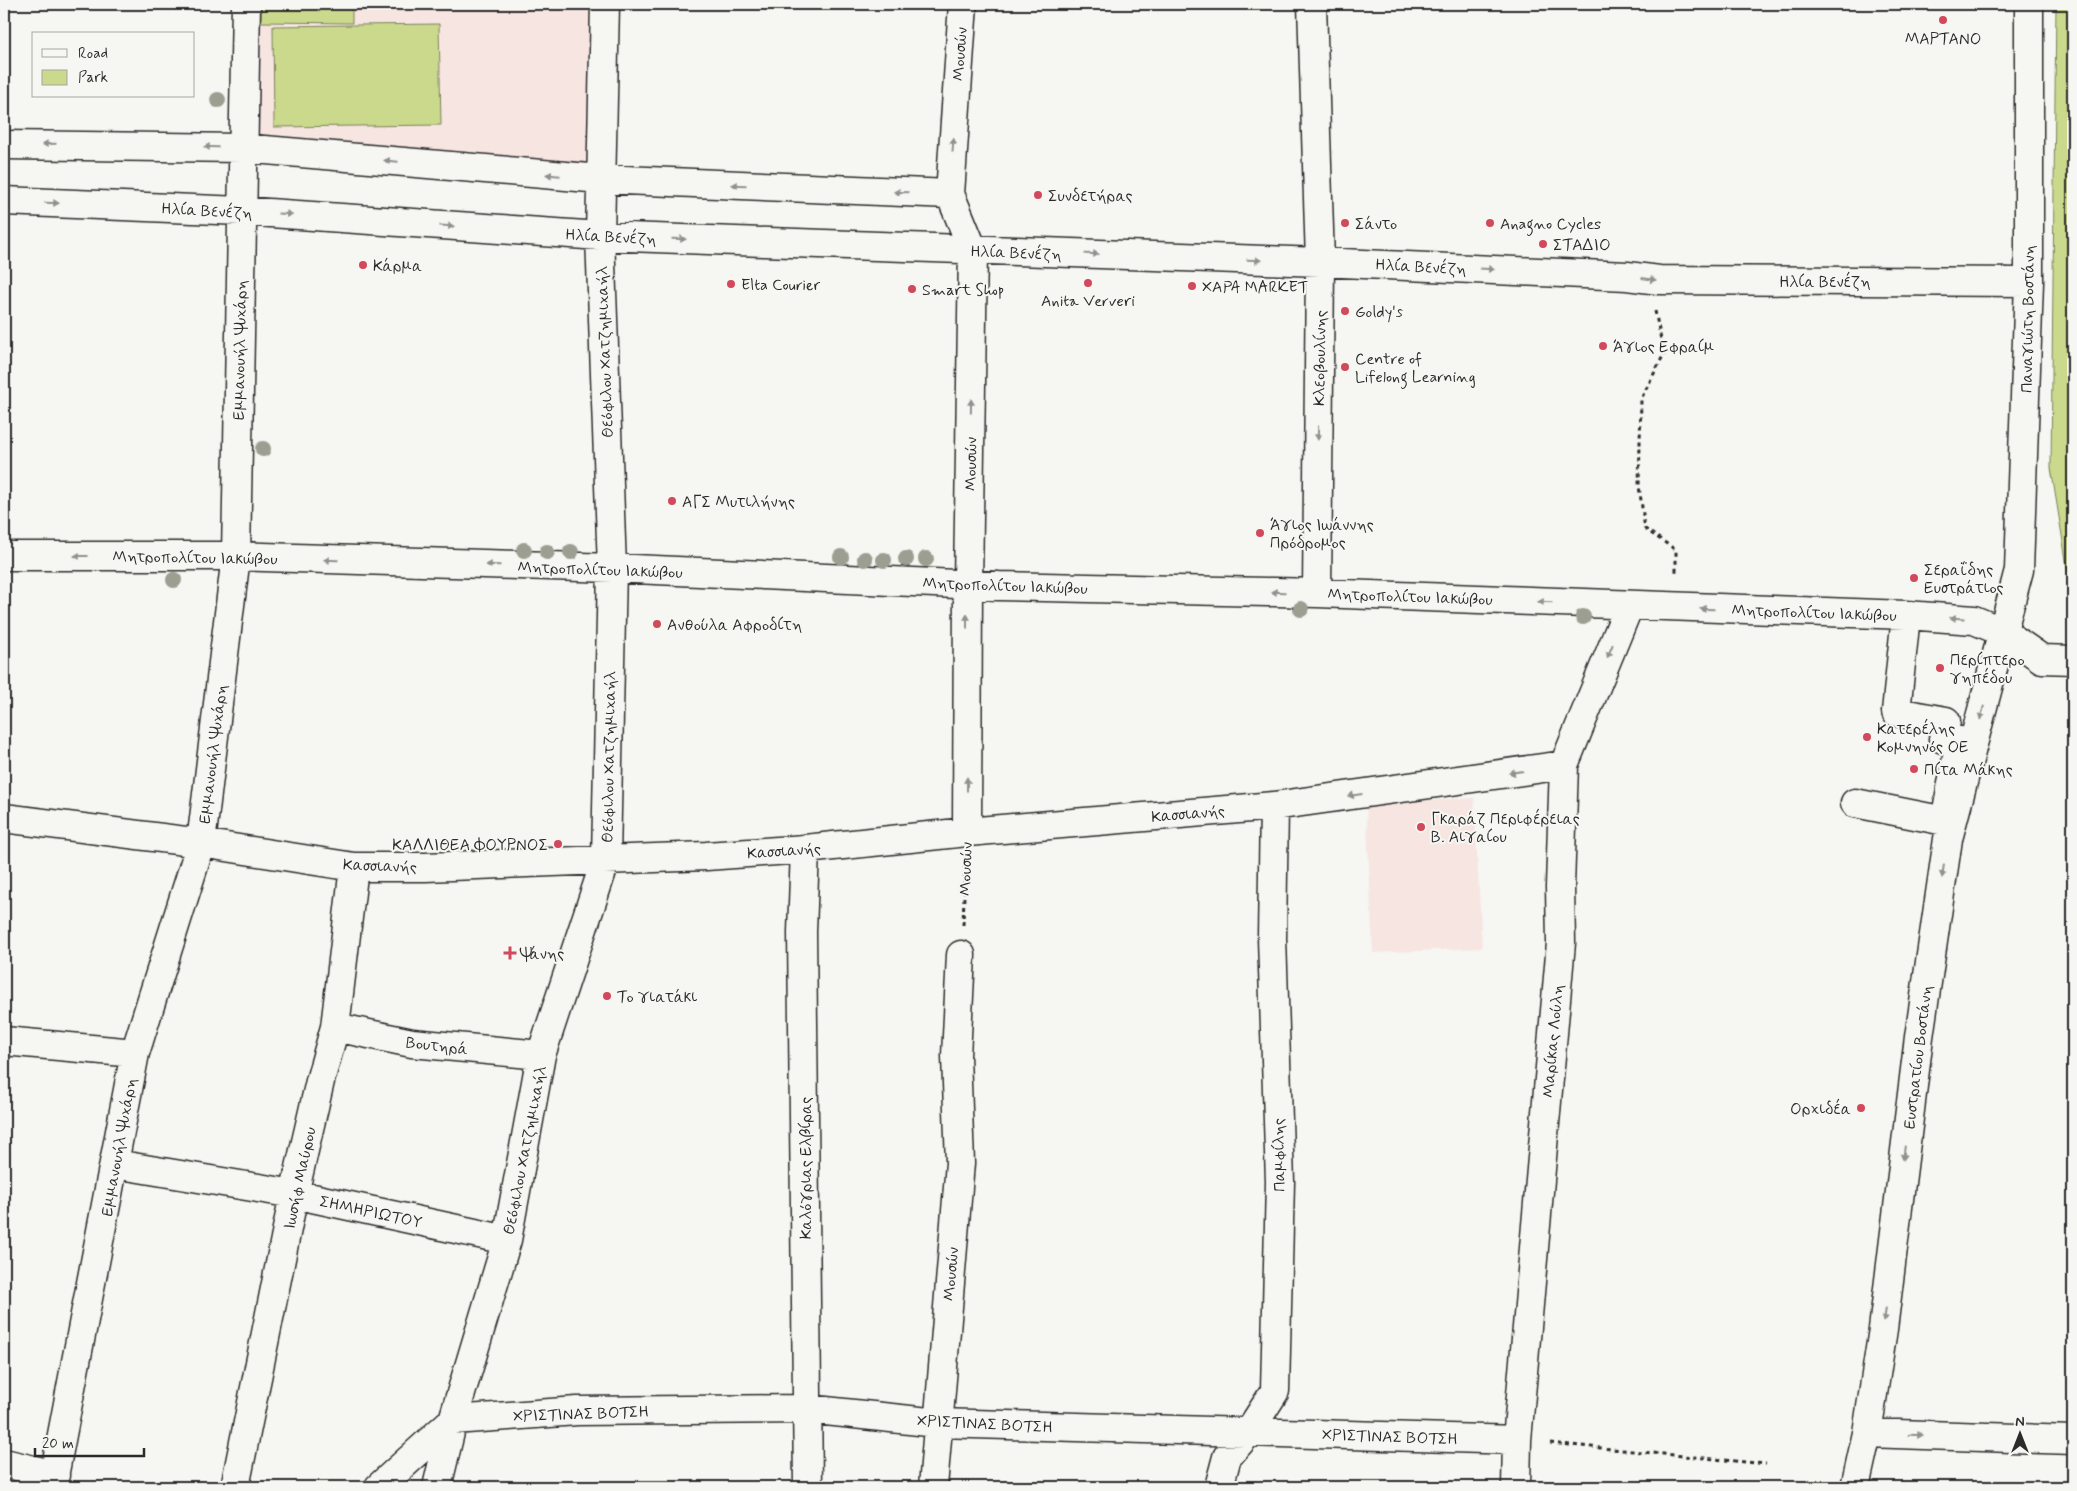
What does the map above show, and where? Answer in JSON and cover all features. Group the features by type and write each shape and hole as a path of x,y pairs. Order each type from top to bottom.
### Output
{"street":[{"name":"Εμμανουήλ Ψυχάρη","path":"54,1481 116,1164 135,1053 201,843 236,556 246,4"},
{"name":"Θεόφιλου Χατζημιχαήλ","path":"437,1487 454,1420 507,1240 541,1055 606,859 612,568 600,236 605,4"},
{"name":"Μουσών","path":"950,194 963,4"},
{"name":"Κλεοβουλίνης","path":"1312,4 1320,262 1317,592"},
{"name":"Παναγιώτη Βοστάνη","path":"2003,632 2019,570 2028,282 2029,4"},
{"path":"4,145 242,148 601,179 950,194 973,250"},
{"name":"Ηλία Βενέζη","path":"4,201 241,211 600,236 1320,262 1627,276 1659,280 2028,282"},
{"name":"Μουσών","path":"967,832 968,584 973,250"},
{"name":"Μητροπολίτου Ιακώβου","path":"4,556 236,556 612,568 968,584 1317,592 1676,608 1906,615 1974,620 2003,632 2042,659 2073,660"},
{"name":"Μαρίκας Λούλη","path":"1516,1487 1517,1440 1561,942 1560,887 1564,765 1628,606"},
{"path":"1855,803 1945,821 1960,741 1943,739 1946,721 1896,712 1906,615"},
{"name":"Ευστρατίου Βοστάνη","path":"1855,1487 1867,1433 1883,1329 1919,1036 1948,839 2003,632"},
{"name":"Κασσιανής","path":"4,818 201,843 354,867 606,859 805,849 967,832 1274,806 1564,765"},
{"name":"Παμφίλης","path":"1219,1487 1227,1457 1248,1433 1275,1391 1280,1182 1272,938 1274,806"},
{"name":"Καλόγριας Ελβίρας","path":"805,849 802,932 808,1487"},
{"name":"Ιωσήφ Μαύρου","path":"235,1487 294,1194 320,1081 335,1027 354,867"},
{"name":"Μουσών","path":"932,1487 960,1163 956,1056 962,955"},
{"name":"Βουτηρά","path":"335,1027 412,1043 541,1055"},
{"path":"4,1041 135,1053"},
{"name":"ΣΗΜΗΡΙΩΤΟΥ","path":"116,1164 294,1194 507,1240"},
{"name":"ΧΡΙΣΤΙΝΑΣ ΒΟΤΣΗ","path":"454,1420 577,1411 806,1410 938,1423 1517,1440"},
{"path":"379,1487 454,1420"},
{"path":"1867,1433 2073,1440"},
{"path":"4,1464 54,1481"}],"path":[{"path":"1627,276 1655,311 1664,354 1641,399 1639,486 1646,529 1676,550 1676,608"},
{"name":"Μουσών","path":"962,955 967,832"},
{"path":"1517,1440 1766,1464"}],"shaded area":[{"path":"257,4 595,4 594,167 255,139"},
{"path":"1474,798 1482,948 1373,953 1366,803"}],"green space":[{"path":"261,4 352,4 352,23 261,22"},
{"path":"2056,4 2073,4 2073,603 2051,468"},
{"path":"439,24 441,125 274,127 273,26"}],"place":[{"name":"ΜΑΡΤΑΝΟ","path":"1943,20"},
{"name":"Συνδετήρας","path":"1038,195"},
{"name":"Σάντο","path":"1345,223"},
{"name":"Anagno Cycles","path":"1490,223"},
{"name":"ΣΤΑΔΙΟ","path":"1543,244"},
{"name":"Κάρμα","path":"363,265"},
{"name":"Anita Ververi","path":"1088,283"},
{"name":"Elta Courier","path":"731,284"},
{"name":"XAPA MARKET","path":"1192,286"},
{"name":"Smart Shop","path":"912,289"},
{"name":"Goldy's","path":"1345,311"},
{"name":"Άγιος Εφραίμ","path":"1603,346"},
{"name":"Centre of Lifelong Learning","path":"1345,367"},
{"name":"ΑΓΣ Μυτιλήνης","path":"672,501"},
{"name":"Άγιος Ιωάννης Πρόδρομος","path":"1260,533"},
{"name":"Σεραΐδης Ευστράτιος","path":"1914,578"},
{"name":"Ανθούλα Αφροδίτη","path":"657,624"},
{"name":"Περίπτερο γηπέδου","path":"1940,668"},
{"name":"Κατερέλης Κομνηνός ΟΕ","path":"1867,737"},
{"name":"Πίτα Μάκης","path":"1914,769"},
{"name":"Γκαράζ Περιφέρειας Β. Αιγαίου","path":"1421,827"},
{"name":"ΚΑΛΛΙΘΕΑ ΦΟΥΡΝΟΣ","path":"558,844"},
{"name":"Ψάνης","path":"510,953"},
{"name":"Το γιατάκι","path":"607,996"},
{"name":"Ορχιδέα","path":"1861,1108"}]}
